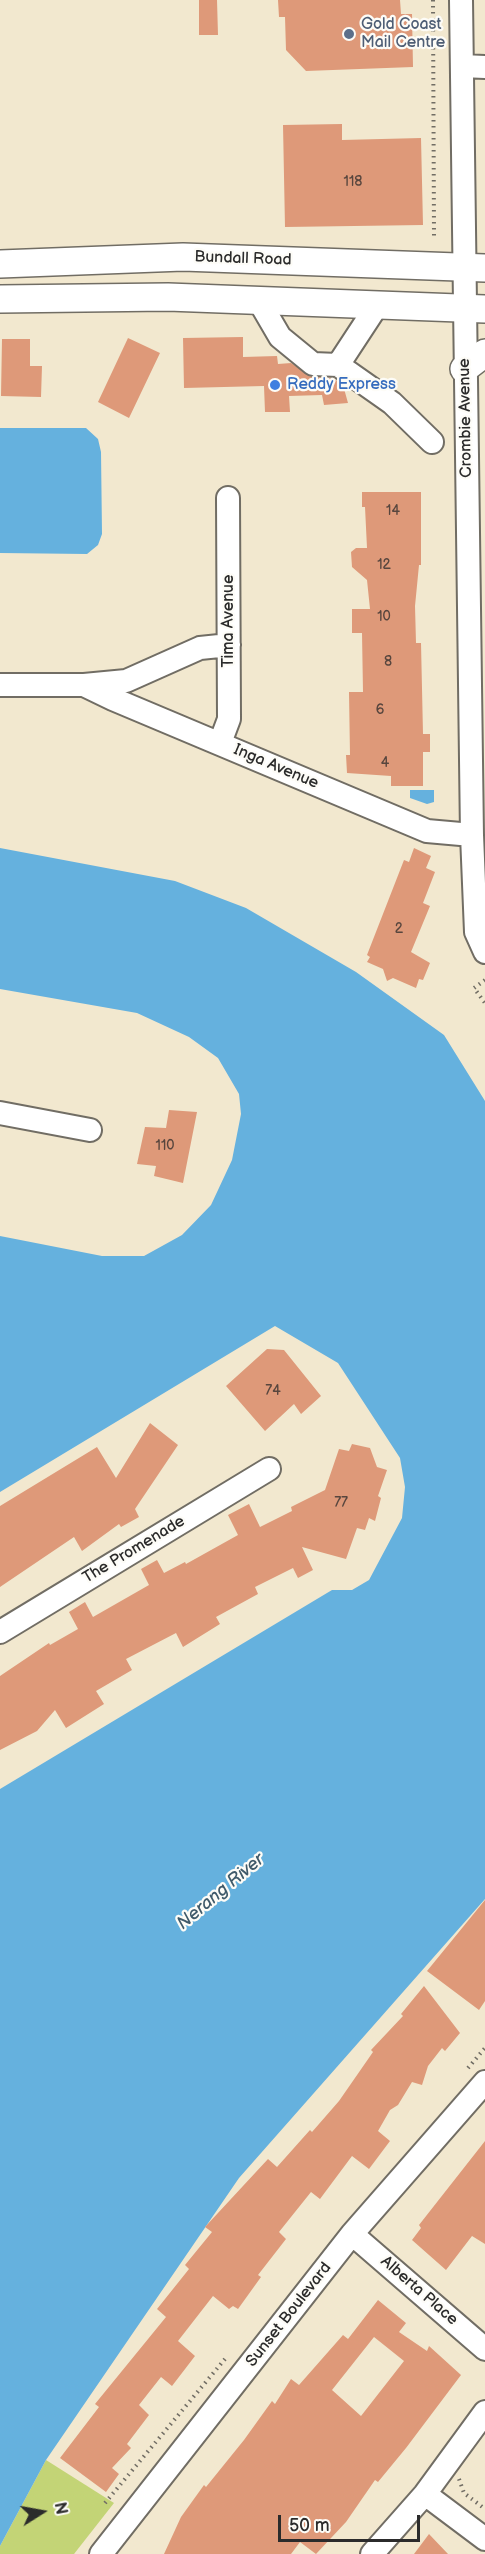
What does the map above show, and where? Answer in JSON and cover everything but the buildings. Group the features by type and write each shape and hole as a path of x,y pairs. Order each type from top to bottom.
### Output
{"main road":[{"name":"Bundall Road","path":"0,264 183,258 474,268"},
{"path":"0,299 168,297 474,308"}],"street":[{"name":"Crombie Avenue","path":"461,0 462,66 474,268 472,835 476,932 485,952"},
{"path":"462,66 485,67"},
{"path":"259,301 280,337 313,364 338,365 392,404 432,442"},
{"path":"338,365 378,304"},
{"name":"Tima Avenue","path":"220,743 229,719 228,498"},
{"name":"Inga Avenue","path":"0,685 84,685 126,681 200,648 230,645"},
{"name":"Inga Avenue","path":"84,685 427,831 472,835"},
{"path":"0,1113 90,1130"},
{"name":"The Promenade","path":"0,1632 269,1468"},
{"name":"Sunset Boulevard","path":"101,2554 352,2234 485,2082"},
{"name":"Alberta Place","path":"352,2234 485,2349"},
{"path":"372,2554 425,2494 485,2412"},
{"path":"425,2494 485,2539"}],"path":[{"path":"433,0 434,236 436,239"},
{"path":"485,980 474,988 485,1003"},
{"path":"457,2471 464,2493 485,2509"}],"green space":[{"path":"46,2460 114,2503 74,2554 0,2554 0,2546"}],"water":[{"path":"0,428 86,428 98,439 101,452 102,534 98,545 87,554 0,553"},
{"path":"410,790 434,790 434,802 427,804 410,798"},
{"name":"Nerang River","path":"0,848 175,881 246,908 356,972 444,1035 485,1101 485,1899 239,2178 46,2460 0,2546 0,1789 332,1590 352,1590 369,1580 402,1518 405,1487 400,1458 338,1363 275,1326 0,1492 0,1236 102,1256 144,1256 182,1235 211,1205 232,1160 241,1114 239,1094 218,1058 189,1037 137,1013 0,989"}],"place":[{"name":"Gold Coast Mail Centre","path":"349,34"},
{"name":"Reddy Express","path":"275,385"}]}
